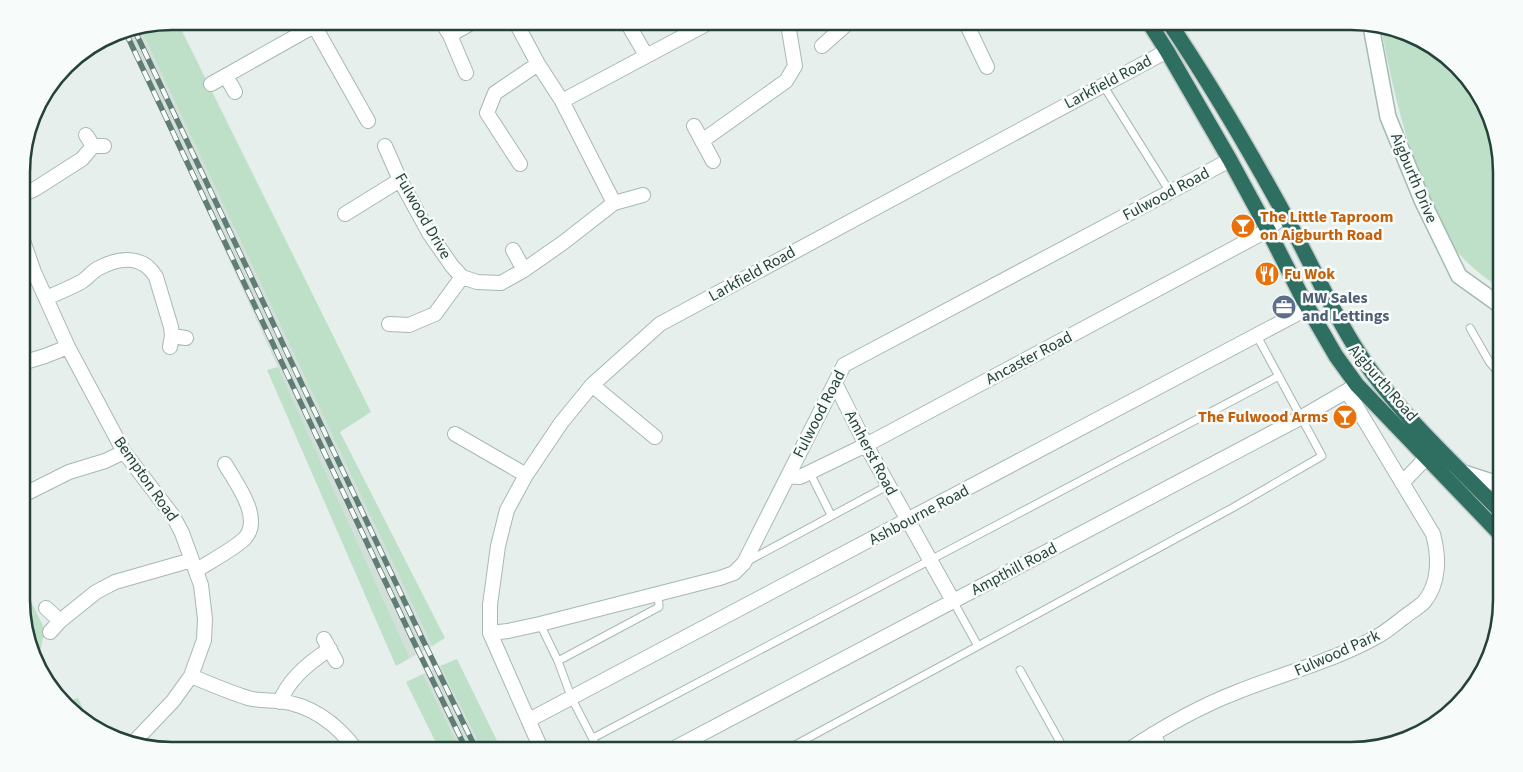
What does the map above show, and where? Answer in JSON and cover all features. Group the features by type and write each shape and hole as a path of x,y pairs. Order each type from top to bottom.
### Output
{"highway":[{"name":"Aigburth Road","path":"1154,30 1230,160 1352,388 1426,458 1493,527"},
{"name":"Aigburth Road","path":"1174,30 1218,99 1284,215 1340,321 1371,370 1404,413 1493,504"}],"street":[{"path":"211,84 308,30"},
{"path":"322,30 368,121"},
{"path":"447,30 466,73"},
{"path":"450,35 459,30"},
{"path":"520,30 538,64 562,101 614,203"},
{"path":"631,30 646,55"},
{"path":"562,101 695,30"},
{"path":"702,141 786,80 795,66 792,30"},
{"path":"822,46 840,30"},
{"path":"969,30 987,67"},
{"name":"Aigburth Drive","path":"1372,32 1388,118 1426,208 1459,276 1493,300"},
{"name":"Larkfield Road","path":"490,633 490,605 498,546 507,510 526,475 561,423 592,385 660,324 1167,51"},
{"path":"520,164 487,113 495,93 538,64"},
{"path":"226,76 235,92"},
{"path":"694,126 713,161"},
{"path":"30,191 82,159 94,142"},
{"name":"Fulwood Drive","path":"385,146 400,180 429,233 462,277 477,282 501,283 524,270 564,242 614,203 644,195"},
{"name":"Fulwood Road","path":"490,633 540,624 720,578 734,572 744,563 844,365 1230,160"},
{"path":"345,214 400,180"},
{"path":"1268,230 1284,215"},
{"name":"Ancaster Road","path":"788,476 800,477 866,445 1268,230"},
{"path":"513,250 524,270"},
{"path":"46,298 82,281 94,271 109,264 128,259 141,262 156,277 176,341"},
{"name":"Bempton Road","path":"30,261 68,347 124,452 173,516 182,533 195,565 204,599 204,640 191,676 173,701 138,738"},
{"path":"389,324 410,325 435,314 462,277"},
{"name":"Ashbourne Road","path":"529,720 572,699 1308,308"},
{"path":"30,361 68,347"},
{"name":"Amherst Road","path":"835,383 866,445 953,601"},
{"path":"592,385 655,437"},
{"name":"Ampthill Road","path":"686,742 1302,417 1352,388"},
{"name":"Fulwood Park","path":"1140,742 1194,710 1239,691 1296,672 1380,636 1424,602 1433,585 1437,569 1438,551 1433,534 1402,483 1352,388"},
{"path":"455,434 526,475"},
{"path":"30,491 69,472 105,461 124,452"},
{"path":"1402,483 1426,458"},
{"path":"50,632 60,621 96,592 115,582 195,565 244,539 250,531 251,513 224,460"},
{"path":"1464,474 1493,483"},
{"path":"46,608 60,621"},
{"path":"490,633 538,742"},
{"path":"280,702 282,696 294,680 319,656 330,650"},
{"path":"191,676 248,698 280,702 302,707 319,714 351,742"},
{"path":"1153,734 1157,742"}],"lane":[{"path":"1103,85 1170,192"},
{"path":"1470,328 1493,366"},
{"path":"801,742 1234,506 1322,456 1257,336"},
{"path":"593,738 1279,376"},
{"path":"810,473 831,515"},
{"path":"744,563 889,485"},
{"path":"558,660 659,607 658,593"},
{"path":"953,601 978,646"},
{"path":"540,624 558,660 572,699 595,742"},
{"path":"1020,670 1060,742"}],"shaded area":[{"path":"143,34 432,646 410,658 173,136 126,39"},
{"path":"440,666 478,742 457,742 423,674"}],"green space":[{"path":"163,30 181,30 371,412 340,432 445,638 432,646 143,34"},
{"path":"1382,34 1414,45 1430,54 1458,79 1474,101 1482,118 1492,154 1493,283 1465,260 1453,247 1444,232 1416,165 1391,74"},
{"path":"278,367 410,658 396,666 267,370"},
{"path":"30,599 45,630 40,651 31,618"},
{"path":"457,659 498,742 478,742 440,666"},
{"path":"423,674 457,742 436,742 406,682"},
{"path":"78,698 85,712 72,700"}],"railway":[{"path":"137,35 473,742"},
{"path":"128,38 463,742"}],"place":[{"name":"The Little Taproom on Aigburth Road","path":"1243,226"},
{"name":"Fu Wok","path":"1267,274"},
{"name":"MW Sales and Lettings","path":"1284,307"},
{"name":"The Fulwood Arms","path":"1345,417"}]}
